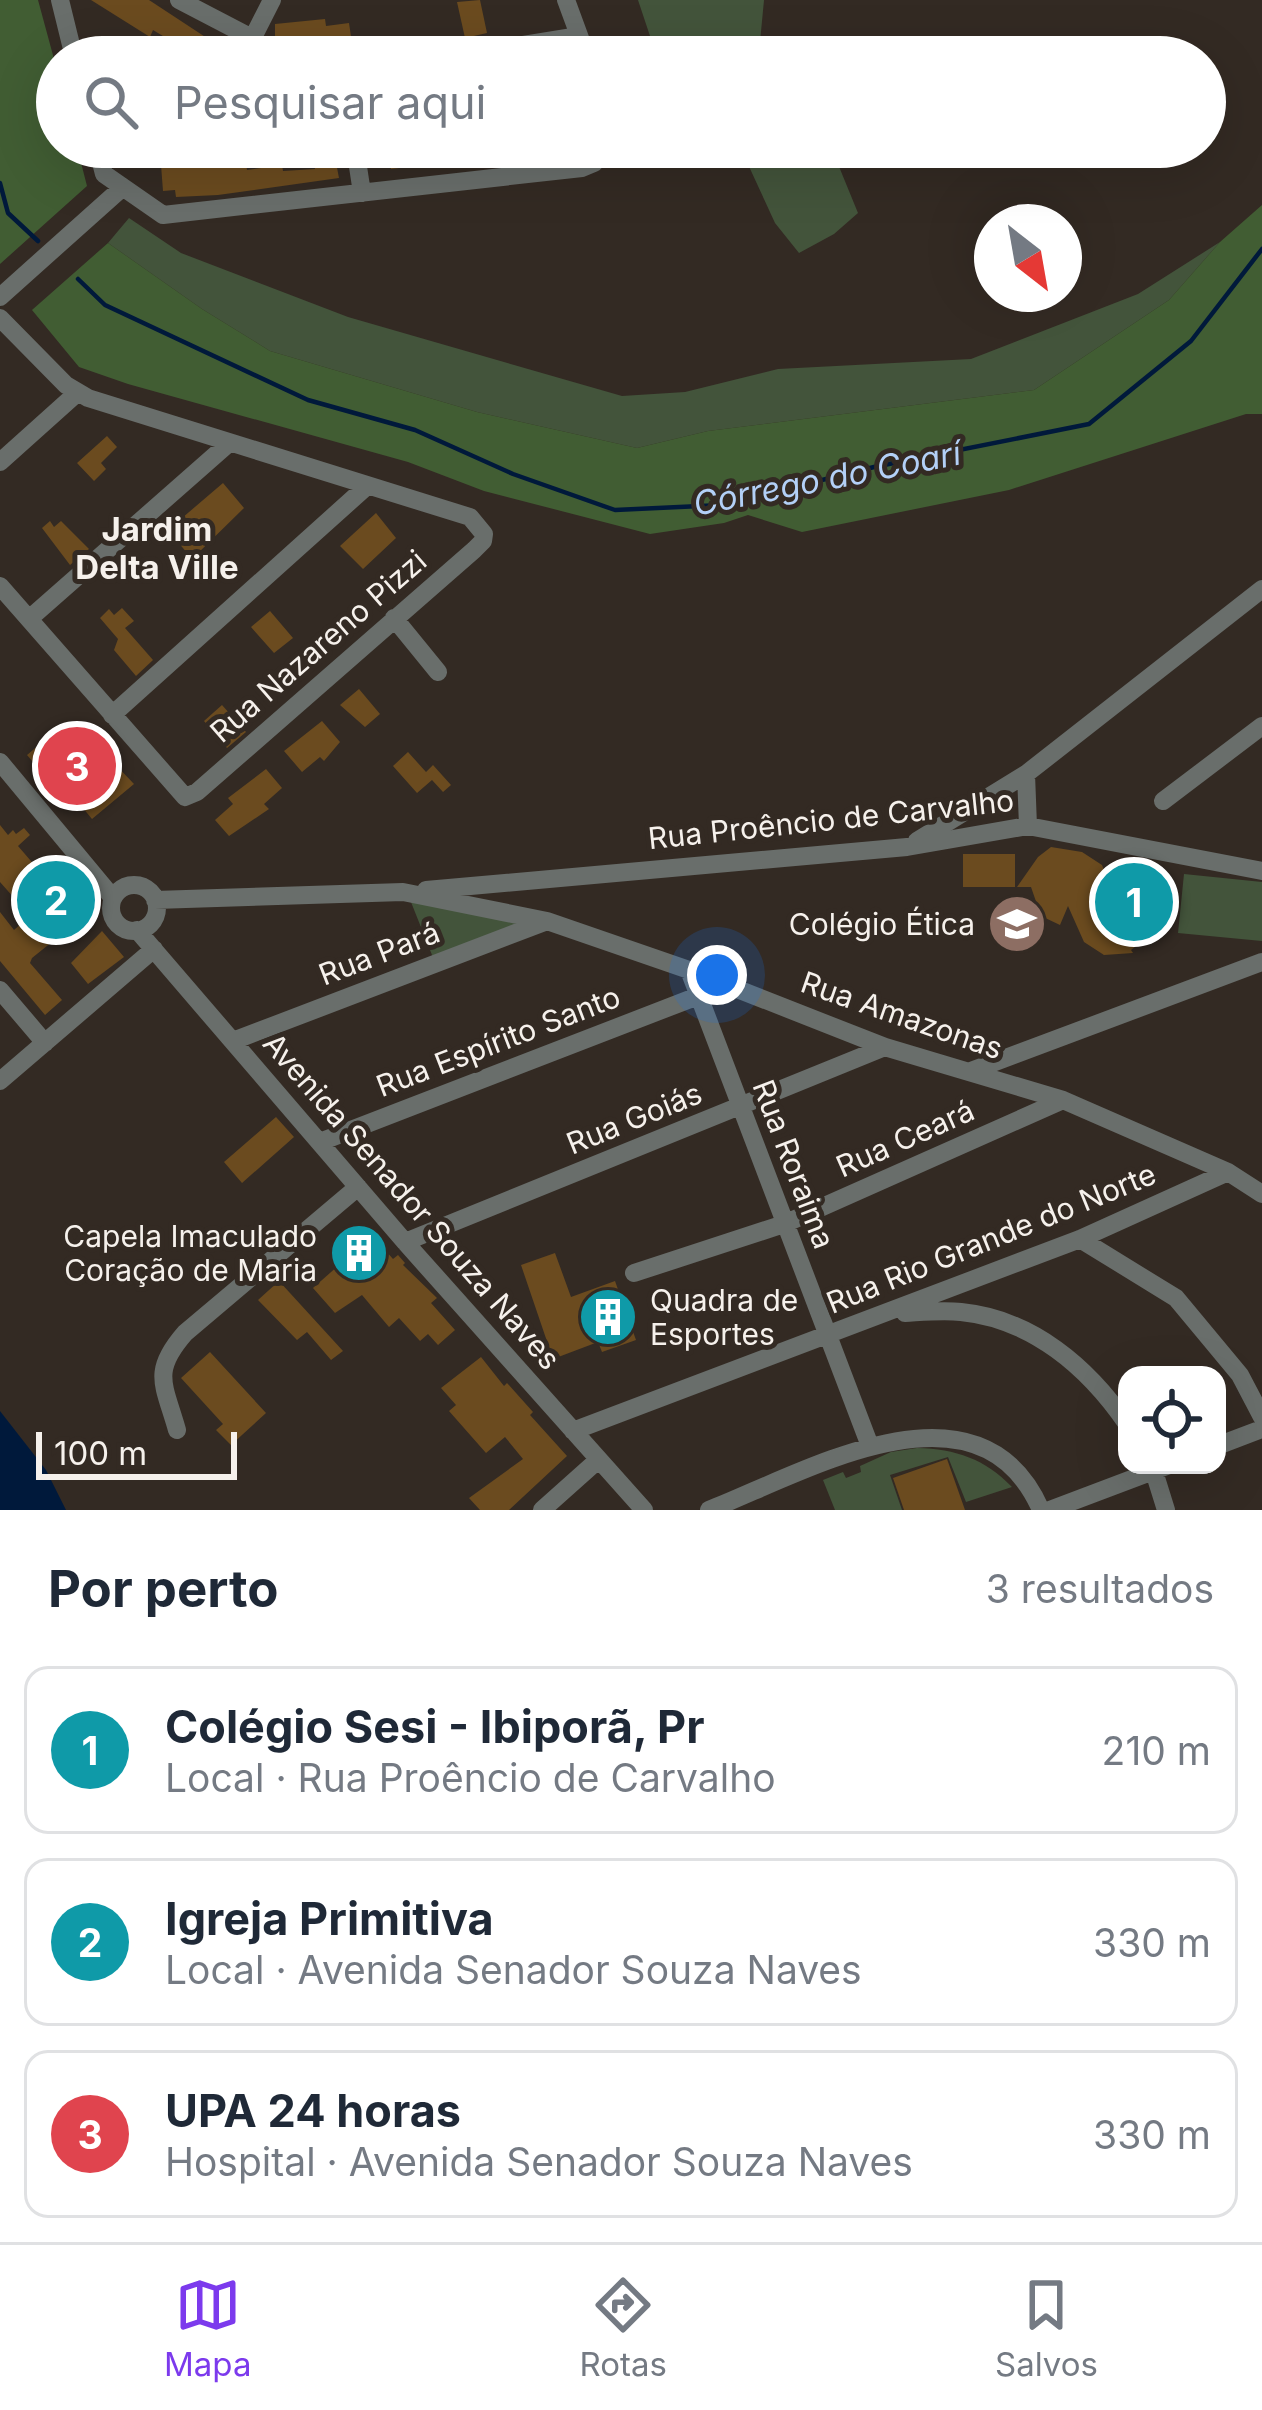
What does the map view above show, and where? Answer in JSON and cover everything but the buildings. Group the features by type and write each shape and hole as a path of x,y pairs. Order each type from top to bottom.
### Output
{"street":[{"path":"60,0 69,36"},
{"path":"179,0 248,36"},
{"path":"251,36 272,0"},
{"path":"566,0 579,35 573,36"},
{"path":"102,168 104,174 163,214 582,168"},
{"path":"358,168 362,193"},
{"path":"0,297 123,187"},
{"path":"0,318 77,393 367,486"},
{"path":"0,462 77,393"},
{"path":"29,620 229,443"},
{"path":"0,586 112,715 367,486"},
{"name":"Rua Nazareno Pizzi","path":"112,715 185,797 197,792 483,541 484,534 470,518 367,486"},
{"path":"907,847 1026,774 1262,589"},
{"path":"394,618 438,672"},
{"path":"1162,801 1262,726"},
{"path":"0,762 113,898 114,919 121,927 137,930 153,919 155,900 139,885 124,887 113,898"},
{"path":"1026,774 1028,826"},
{"name":"Rua Proêncio de Carvalho","path":"403,892 907,847 1028,826 1262,871"},
{"name":"Rua Amazonas","path":"155,900 403,892 547,921 689,970 885,1047 1064,1100 1228,1172 1262,1194"},
{"name":"Rua Pará","path":"233,1041 547,921"},
{"name":"Avenida Senador Souza Naves","path":"137,930 644,1510"},
{"path":"0,1081 154,949"},
{"path":"971,1071 1262,962"},
{"name":"Rua Roraima","path":"689,970 870,1446"},
{"path":"0,990 45,1043"},
{"name":"Rua Espírito Santo","path":"320,1142 698,996"},
{"name":"Rua Goiás","path":"405,1242 885,1047"},
{"name":"Rua Ceará","path":"634,1273 784,1224 1064,1100"},
{"name":"Rua Rio Grande do Norte","path":"573,1431 1080,1239 1228,1172"},
{"path":"176,1430 163,1380 165,1356 184,1333 358,1187"},
{"path":"1080,1239 1176,1298 1240,1375 1262,1417"},
{"path":"888,1314 960,1311 1020,1328 1074,1362 1118,1411"},
{"path":"1226,1443 1262,1429"},
{"path":"709,1510 870,1446 906,1437 946,1436 983,1447 998,1456 1046,1510 1140,1474"},
{"path":"542,1510 598,1460"},
{"path":"1159,1474 1166,1510"}],"green space":[{"path":"0,0 38,0 48,36 36,36 36,168 82,168 87,186 0,264"},
{"path":"638,0 764,0 761,36 650,36"},
{"path":"750,168 840,168 858,213 834,234 799,253 775,223"},
{"path":"1262,205 1262,414 1246,414 1009,490 802,532 748,515 650,534 484,491 408,462 79,367 32,310 108,243 270,351 477,412 637,448 708,431 1034,390 1169,300 1220,242"},
{"path":"129,218 181,253 348,317 622,396 685,392 778,369 971,359 1138,294 1220,242 1169,300 1034,390 708,431 637,448 477,412 270,351 108,243"},
{"path":"1184,874 1262,882 1262,941 1178,933"},
{"path":"409,897 526,924 434,960"},
{"path":"917,1448 969,1457 1012,1487 966,1502 948,1457 890,1475 902,1510 835,1510 823,1480 843,1472 846,1478 891,1452"}],"water":[{"path":"0,1411 46,1470 66,1510 0,1510"}],"waterway":[{"name":"Córrego do Coarí","path":"0,183 8,213 38,241"},
{"name":"Córrego do Coarí","path":"78,279 105,305 308,400 415,430 513,474 615,510 722,505 874,467 1089,424 1191,341 1262,249"}],"place":[{"name":"UPA 24 horas","path":"77,766"},
{"name":"Igreja Primitiva","path":"56,900"},
{"name":"Colégio Sesi - Ibiporã, Pr","path":"1134,902"},
{"name":"Colégio Ética","path":"1017,924"},
{"name":"Capela Imaculado Coração de Maria","path":"359,1253"},
{"name":"Quadra de Esportes","path":"608,1317"}],"district":[{"name":"Jardim Delta Ville","path":"157,548"}]}
